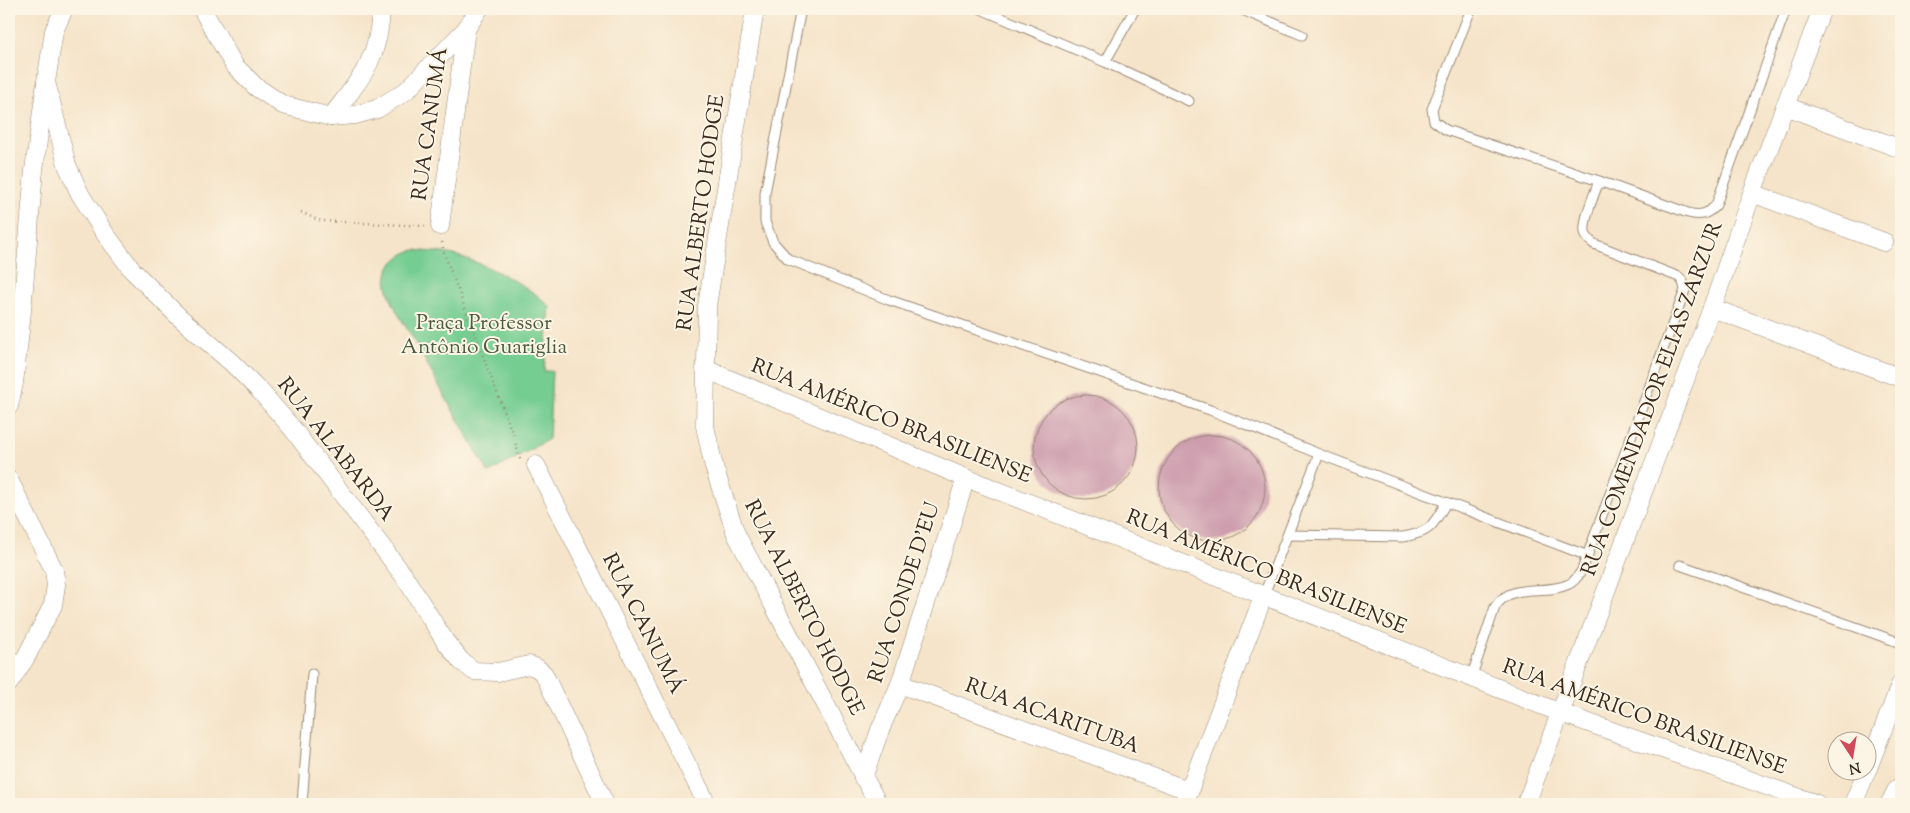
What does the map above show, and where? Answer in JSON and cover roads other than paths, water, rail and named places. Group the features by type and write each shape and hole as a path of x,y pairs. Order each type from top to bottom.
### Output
{"main road":[{"path":"1895,804 1901,792"}],"street":[{"path":"9,406 14,383 21,322 34,170 46,82 54,31 64,9"},
{"path":"202,9 234,66 256,88 283,105 331,117 355,115 377,109 406,91 466,29 479,9"},
{"path":"331,117 366,71 374,52 380,27 381,9"},
{"name":"RUA ALBERTO HODGE","path":"756,9 707,306 705,426 714,468 736,534 878,804"},
{"name":"RUA COMENDADOR ELIAS ZARZUR","path":"1526,804 1822,9"},
{"name":"RUA CANUMÁ","path":"440,226 466,29"},
{"name":"RUA ALABARDA","path":"46,82 67,165 80,194 106,235 133,271 178,316 232,362 292,428 404,576 445,641 460,661 474,671 486,673 529,665 537,668 544,674 605,804"},
{"path":"1785,106 1901,149"},
{"path":"1752,193 1884,242"},
{"path":"1712,308 1901,378"},
{"name":"RUA AMÉRICO BRASILIENSE","path":"705,369 966,478 1561,714 1817,804"},
{"name":"RUA CANUMÁ","path":"528,463 707,804"},
{"name":"RUA CONDE D'EU","path":"863,778 880,730 900,684 966,478"},
{"path":"9,480 54,570 56,585 53,605 26,657 9,682"},
{"path":"1187,798 1263,597"},
{"path":"1878,741 1901,683"},
{"name":"RUA ACARITUBA","path":"900,684 1187,798"},
{"path":"1853,804 1863,780"}],"lane":[{"path":"802,9 765,194 765,222 773,242 788,259 889,300 1210,410 1319,454 1588,556"},
{"path":"981,9 1189,101"},
{"path":"1104,62 1135,9"},
{"path":"1240,9 1302,35"},
{"path":"1471,9 1432,109 1434,121 1446,130 1698,216 1710,212 1716,205 1786,9"},
{"path":"1471,678 1495,607 1500,600 1507,595 1523,590 1556,588 1569,584 1582,570 1685,290 1684,282 1679,276 1594,244 1588,240 1585,233 1585,225 1600,181"},
{"path":"1263,597 1319,454"},
{"path":"1288,534 1403,538 1421,534 1432,526 1446,503"},
{"path":"1680,565 1901,643"},
{"path":"302,804 312,674"}],"park label":[{"name":"Praça Professor Antônio Guariglia","path":"484,336"}]}
